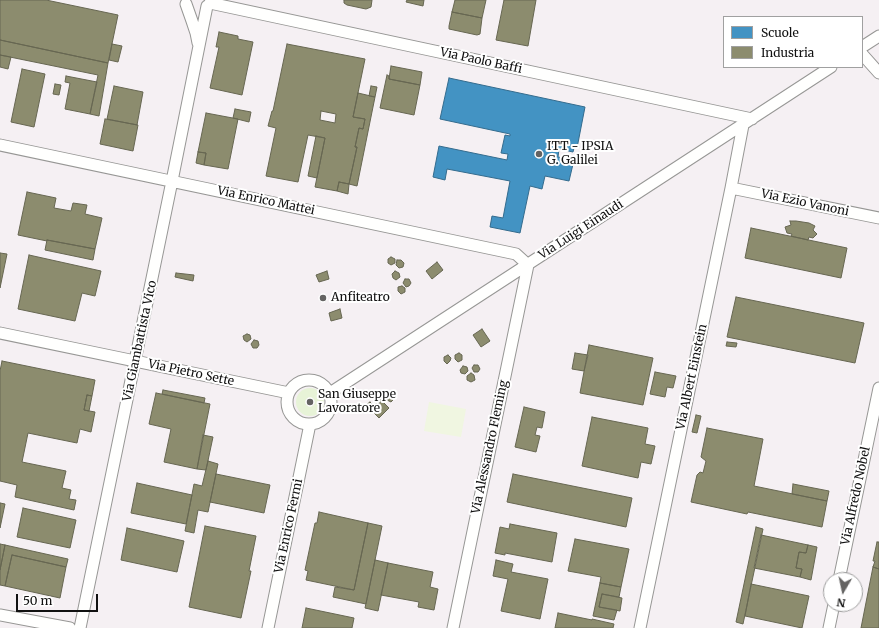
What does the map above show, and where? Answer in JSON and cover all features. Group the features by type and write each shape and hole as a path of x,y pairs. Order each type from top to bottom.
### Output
{"street":[{"path":"184,2 191,8 197,9 201,9 210,3"},
{"path":"184,2 190,12 196,33 198,54"},
{"name":"Via Giambattista Vico","path":"80,628 136,362 198,54 210,3"},
{"name":"Via Paolo Baffi","path":"210,3 747,122"},
{"path":"863,46 879,36"},
{"path":"863,55 879,73"},
{"name":"Via Luigi Einaudi","path":"330,393 829,68"},
{"name":"Via Albert Einstein","path":"640,628 731,188 747,122"},
{"name":"Via Enrico Mattei","path":"0,146 516,254 528,265"},
{"name":"Via Ezio Vanoni","path":"731,188 879,218"},
{"name":"Via Alessandro Fleming","path":"453,628 528,265"},
{"name":"Via Pietro Sette","path":"0,334 289,393"},
{"path":"313,380 320,382 330,393 332,400 328,414 317,423 302,423 296,420 288,408 287,400 289,393 299,382 313,380"},
{"name":"Via Alfredo Nobel","path":"841,572 879,388"},
{"name":"Via Enrico Fermi","path":"268,628 310,424"},
{"path":"829,628 832,612"},
{"path":"0,615 70,628"}],"shaded area":[{"path":"0,0 879,0 879,628 0,628"}],"green space":[{"path":"310,388 320,392 324,402 320,412 310,416 300,412 296,402 300,392"},
{"path":"429,402 466,409 461,437 424,431"}],"building: Scuole":[{"path":"449,78 585,107 577,148 574,148 573,152 559,149 558,157 574,160 569,181 545,176 542,189 530,186 520,233 490,227 492,216 503,218 510,181 447,169 445,180 433,177 439,146 507,160 508,154 501,153 505,135 510,136 510,134 440,119"}],"building: Industria":[{"path":"0,0 46,0 118,15 108,63 0,40"},
{"path":"344,0 372,0 371,7 366,9 347,5 344,3"},
{"path":"407,0 424,0 423,6 406,2"},
{"path":"455,0 486,0 482,18 452,12"},
{"path":"504,0 536,0 528,46 496,40"},
{"path":"452,12 482,18 480,34 477,35 449,29"},
{"path":"219,32 238,36 238,39 253,42 242,95 210,88 219,47 216,47"},
{"path":"0,40 108,63 99,116 90,114 98,75 0,55"},
{"path":"112,44 122,46 118,62 109,60"},
{"path":"287,44 365,59 353,117 365,119 363,129 359,128 355,147 357,147 349,184 339,182 337,191 315,187 325,138 308,135 298,182 266,176 276,128 268,126 273,111","holes":["321,111 336,114 335,123 320,120"]},
{"path":"0,55 11,57 8,69 0,67"},
{"path":"391,66 422,72 420,85 389,79"},
{"path":"22,69 45,74 34,127 11,122"},
{"path":"387,75 389,76 389,79 420,85 414,115 380,108"},
{"path":"66,76 97,82 90,114 65,109 70,83 65,82"},
{"path":"55,84 61,85 59,95 53,94"},
{"path":"114,86 143,92 137,125 107,119"},
{"path":"371,86 377,87 375,97 369,96"},
{"path":"358,93 375,97 357,186 349,184 357,147 355,147 359,128 363,129 365,119 353,117"},
{"path":"235,109 251,112 249,122 233,118"},
{"path":"206,113 238,119 228,169 204,165 206,153 198,152"},
{"path":"105,119 138,125 133,151 100,144"},
{"path":"316,136 325,138 317,178 308,176"},
{"path":"198,152 206,153 204,165 196,163"},
{"path":"339,182 349,184 348,194 337,191"},
{"path":"27,192 56,198 54,208 71,211 73,203 87,205 85,214 102,218 95,249 18,235"},
{"path":"790,221 809,223 815,226 813,230 817,234 813,238 809,237 808,240 791,236 792,234 787,233 785,227 791,225"},
{"path":"751,228 847,248 841,278 745,258"},
{"path":"47,240 95,249 93,260 45,250"},
{"path":"0,253 7,254 0,288"},
{"path":"29,255 101,271 95,296 82,293 75,321 18,309"},
{"path":"391,257 395,259 395,263 391,265 388,263 388,259"},
{"path":"397,260 401,260 404,263 403,267 399,268 396,265"},
{"path":"437,262 443,270 432,279 426,271"},
{"path":"327,271 329,279 319,282 316,275"},
{"path":"395,271 399,273 400,277 396,280 393,278 392,274"},
{"path":"176,273 194,275 193,281 175,277"},
{"path":"405,279 409,279 411,283 406,287 403,283"},
{"path":"402,286 405,288 405,292 401,294 398,291 398,287"},
{"path":"736,297 864,323 855,363 727,337"},
{"path":"340,309 342,318 331,321 329,313"},
{"path":"482,329 490,341 481,347 473,335"},
{"path":"247,334 250,335 251,339 247,342 244,340 243,336"},
{"path":"254,340 258,341 259,345 257,348 253,348 251,344"},
{"path":"727,342 737,343 736,347 726,346"},
{"path":"589,345 653,358 643,405 580,393"},
{"path":"459,353 462,355 462,360 458,362 455,359 455,355"},
{"path":"575,353 588,355 584,371 572,369"},
{"path":"448,355 451,358 447,364 444,361 444,357"},
{"path":"2,361 95,380 92,396 87,395 84,410 95,412 91,432 80,429 77,443 28,433 22,462 66,471 62,488 71,490 69,499 76,500 74,510 15,497 17,485 0,481 0,371"},
{"path":"474,365 478,365 480,369 478,372 474,372 472,368"},
{"path":"463,366 467,367 468,371 465,374 461,373 460,370"},
{"path":"655,372 676,376 673,388 667,387 665,397 650,394"},
{"path":"471,373 474,375 475,380 471,382 467,380 467,376"},
{"path":"163,390 205,398 204,403 162,394"},
{"path":"156,393 210,404 197,469 164,462 171,429 149,424"},
{"path":"390,393 394,395 394,399 391,402 387,400 386,396"},
{"path":"87,395 92,396 89,411 84,410"},
{"path":"378,395 381,397 381,401 378,404 374,402 374,398"},
{"path":"382,401 389,408 379,418 372,411"},
{"path":"370,402 374,409 371,411 367,409 366,405"},
{"path":"524,407 545,412 542,428 537,427 535,435 540,436 536,452 515,447"},
{"path":"696,415 701,416 697,433 692,432"},
{"path":"592,417 648,428 645,444 655,446 651,464 641,462 638,478 582,466"},
{"path":"707,428 763,439 754,486 827,501 822,527 748,512 747,514 691,502 697,475 700,472 703,473 706,461 701,457"},
{"path":"203,435 213,437 206,470 197,469"},
{"path":"208,461 218,464 208,512 198,510 194,533 185,531 194,484 202,486"},
{"path":"216,474 270,485 264,513 210,502"},
{"path":"513,474 632,498 626,527 507,502"},
{"path":"137,483 192,495 186,524 131,513"},
{"path":"793,484 829,491 827,501 792,494"},
{"path":"0,503 5,504 0,528"},
{"path":"23,508 76,520 70,548 17,537"},
{"path":"319,512 368,523 354,590 306,580 308,571 305,570 315,523 317,523"},
{"path":"368,523 382,526 366,604 333,597 335,587 354,590"},
{"path":"510,524 557,533 552,562 505,553 505,555 495,553 500,527 509,529"},
{"path":"205,526 256,536 249,571 251,571 241,618 189,607"},
{"path":"756,527 763,529 743,624 736,622"},
{"path":"127,528 184,541 177,572 121,560"},
{"path":"761,535 808,545 806,553 799,552 796,568 802,569 800,577 754,568"},
{"path":"575,539 629,549 621,587 600,583 601,577 568,571"},
{"path":"877,542 879,542 879,569 873,567"},
{"path":"0,544 5,545 0,570"},
{"path":"5,545 68,559 66,567 12,555 5,586 0,585 0,570"},
{"path":"808,545 817,547 811,580 800,577 802,569 796,568 799,552 806,553"},
{"path":"12,555 66,567 60,598 5,586"},
{"path":"375,560 388,563 378,611 365,608"},
{"path":"496,560 513,564 511,572 548,579 540,619 501,611 508,579 493,576"},
{"path":"388,563 433,572 430,587 438,589 434,610 418,607 419,602 381,595"},
{"path":"873,567 879,569 879,628 861,628"},
{"path":"600,583 621,587 619,597 602,594 599,607 617,610 614,620 593,616"},
{"path":"751,584 809,596 802,628 745,616"},
{"path":"602,594 622,598 620,611 599,607"},
{"path":"306,608 354,618 352,628 302,628"},
{"path":"558,613 614,624 613,628 555,628"}],"place":[{"name":"ITT - IPSIA G. Galilei","path":"539,154"},
{"name":"Anfiteatro","path":"323,298"},
{"name":"San Giuseppe Lavoratore","path":"310,402"}]}
